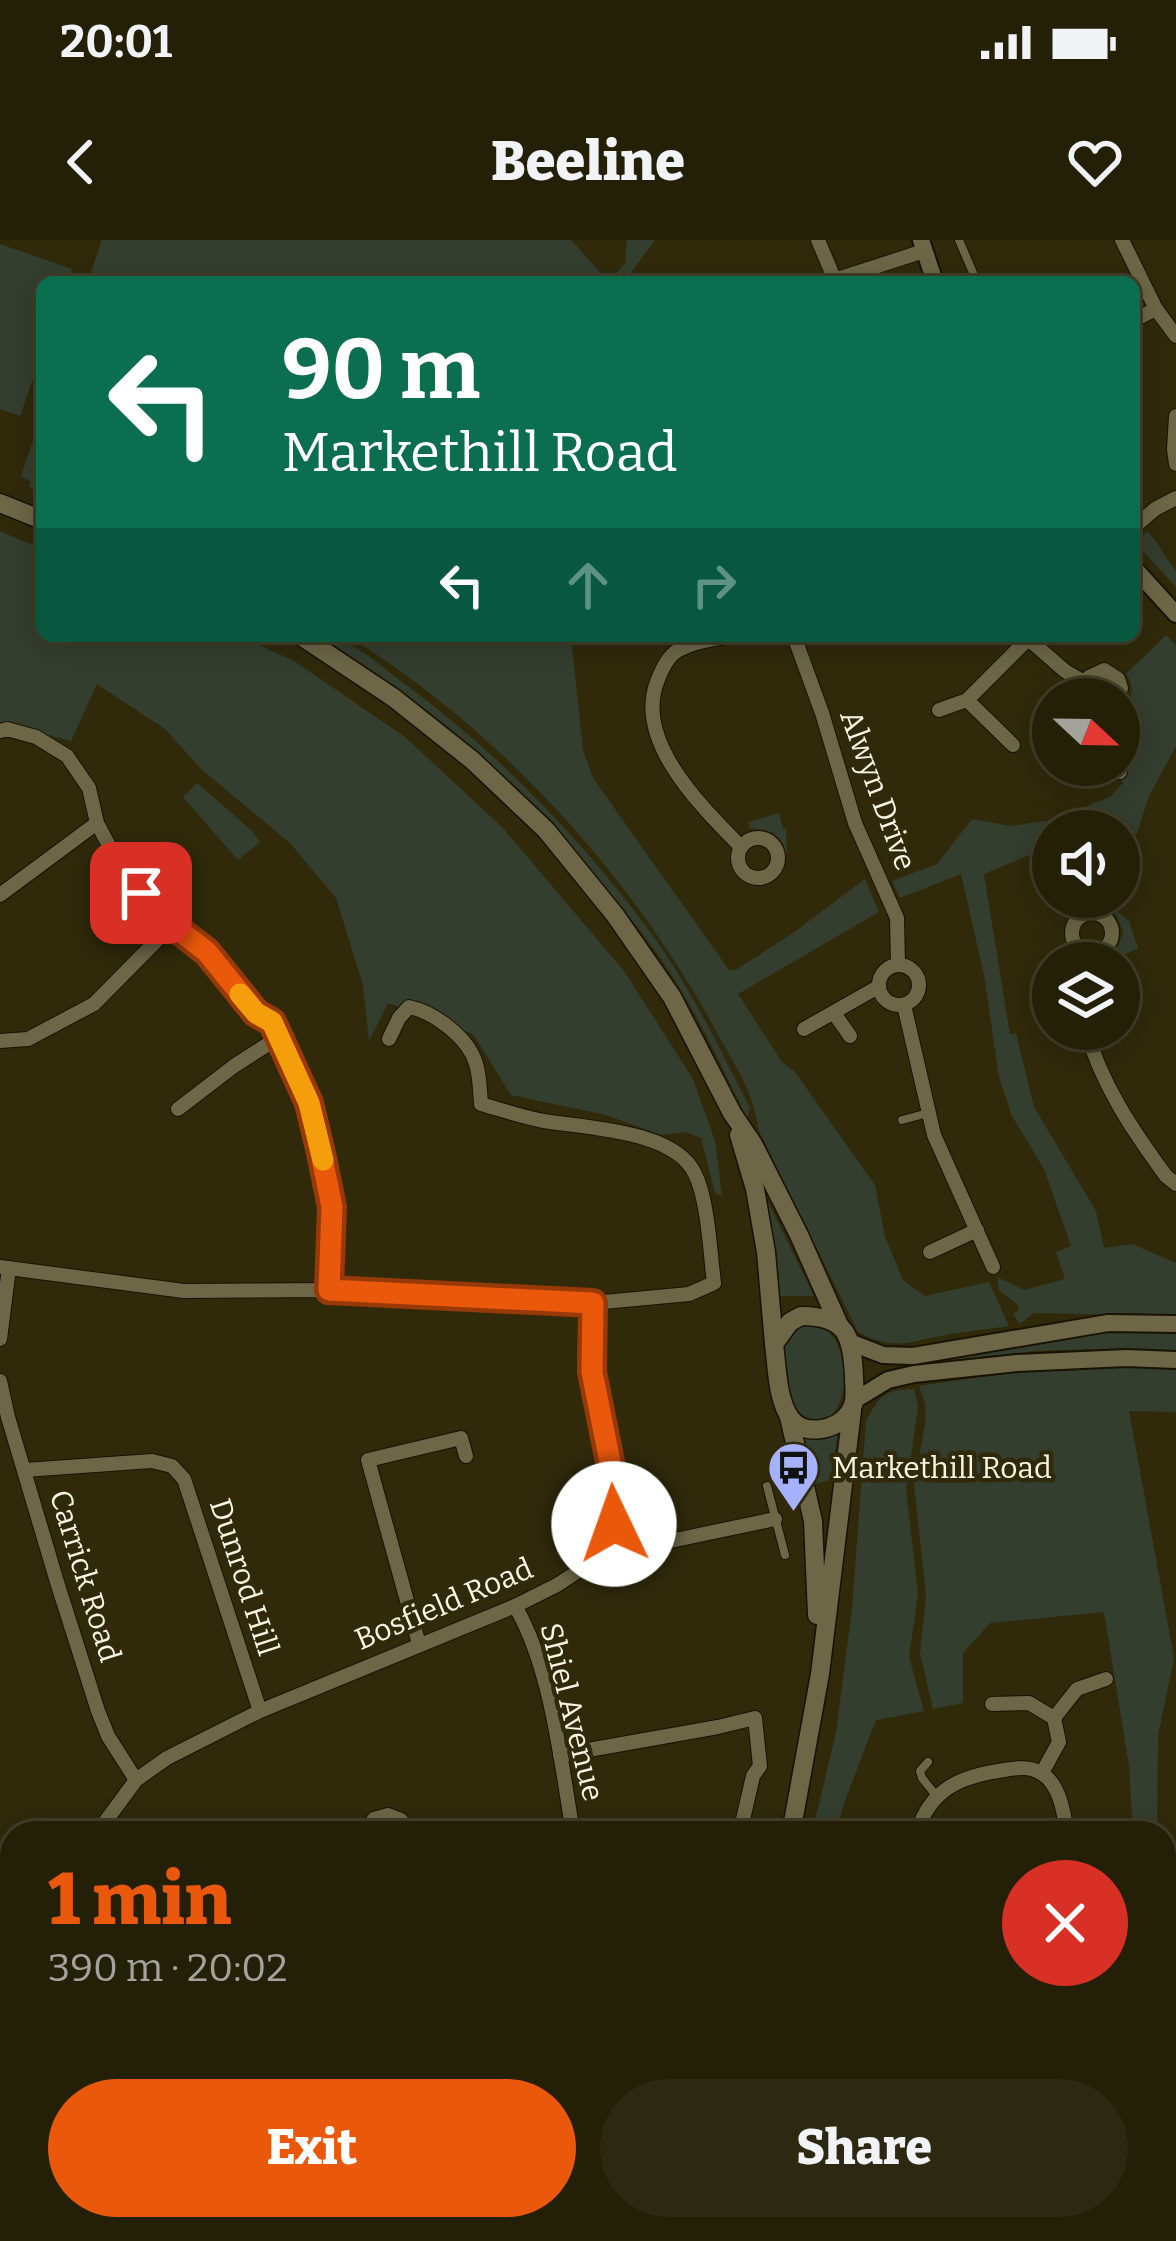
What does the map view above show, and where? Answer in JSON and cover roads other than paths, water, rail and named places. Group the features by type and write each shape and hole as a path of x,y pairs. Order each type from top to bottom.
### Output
{"main road":[{"path":"0,503 36,518"},
{"path":"310,642 394,698 510,794 615,915 672,997 753,1144 852,1343 853,1405 820,1674 792,1821"},
{"path":"732,1113 766,1252 780,1390 813,1521 820,1674"},
{"path":"774,1345 782,1330 801,1316 819,1316 839,1324"},
{"path":"789,1417 801,1428 817,1430 838,1424 853,1405"}],"street":[{"path":"818,240 830,276"},
{"path":"1122,240 1140,276"},
{"path":"842,276 923,246 933,276"},
{"path":"1140,277 1176,336"},
{"path":"1140,317 1156,309"},
{"path":"1176,416 1176,464"},
{"path":"1140,522 1176,498"},
{"path":"1140,575 1176,614"},
{"path":"667,642 673,653"},
{"path":"699,642 673,653 660,673 651,696 652,721 681,779 741,848"},
{"name":"Alwyn Drive","path":"796,642 855,823 897,918 898,964 908,967 919,982 918,992 904,1005 934,1136 993,1267"},
{"path":"939,710 967,700 1021,642"},
{"path":"1032,642 1073,678"},
{"path":"967,700 1012,745"},
{"path":"0,730 36,737 67,756 89,788 97,823 126,873 172,925 207,952 256,1013 272,1022 309,1103 321,1153 332,1207 329,1290"},
{"path":"0,895 97,823"},
{"path":"0,1041 28,1039 94,1004 172,925"},
{"path":"804,1030 878,987 883,972 898,964"},
{"path":"878,987 887,1002 904,1005"},
{"path":"0,1339 5,1267 184,1291 329,1290 593,1303 688,1294 714,1283 698,1178 675,1150 656,1141 537,1120 481,1104 476,1060 455,1034 425,1011 410,1007 389,1039"},
{"path":"834,1013 850,1036"},
{"path":"178,1109 279,1037"},
{"path":"1093,1050 1118,1106 1176,1184"},
{"path":"930,1252 977,1230"},
{"path":"593,1303 592,1372 614,1482 614,1524 656,1544 775,1520"},
{"path":"852,1343 883,1355 914,1356 1108,1323 1176,1324"},
{"path":"853,1405 888,1380 914,1374 1017,1363 1176,1360"},
{"name":"Carrick Road","path":"0,1381 98,1711 136,1780"},
{"path":"419,1645 368,1460 460,1438 466,1456"},
{"name":"Dunrod Hill","path":"25,1470 152,1461 172,1466 184,1479 260,1712"},
{"name":"Bosfield Road","path":"106,1821 136,1780 167,1758 260,1712 557,1585 589,1564 614,1524"},
{"name":"Shiel Avenue","path":"515,1606 532,1634 571,1821"},
{"path":"1054,1718 1077,1689 1106,1679"},
{"path":"992,1704 1029,1703 1054,1718 1059,1742 1042,1773"},
{"path":"560,1755 755,1718 760,1766 743,1821"},
{"path":"922,1821 949,1786 966,1777 1024,1767 1042,1773 1056,1788 1064,1821"},
{"path":"373,1821 388,1814 402,1821"}],"lane":[{"path":"959,240 974,276"},
{"path":"902,1120 928,1113"},
{"path":"767,1486 784,1555"},
{"path":"928,1762 920,1771 938,1798"}],"place":[{"name":"Markethill Road","path":"793,1514"}]}
